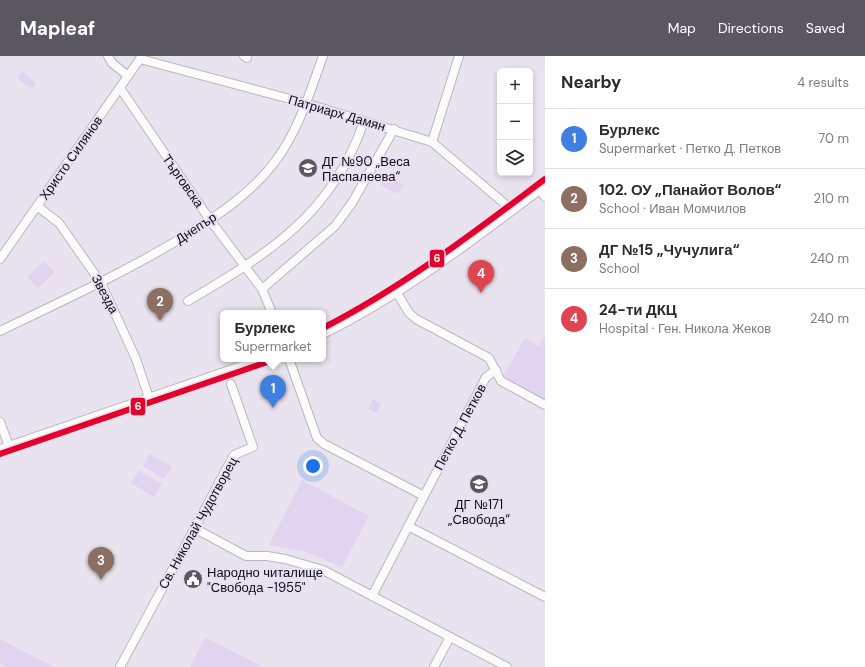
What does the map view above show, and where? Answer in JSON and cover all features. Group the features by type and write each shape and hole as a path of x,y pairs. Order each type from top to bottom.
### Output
{"street":[{"path":"108,56 112,64 128,76"},
{"name":"Днепър","path":"0,331 148,259 210,220 252,187 274,163 289,139 323,56"},
{"path":"432,142 459,56"},
{"name":"Христо Силянов","path":"0,258 141,58"},
{"name":"Патриарх Дамян","path":"141,58 305,103 394,129 432,142 505,204 510,212"},
{"name":"Търговска","path":"120,88 210,220 262,288 271,310"},
{"path":"188,300 246,267 293,230 323,199 349,159 364,121"},
{"path":"262,288 336,226 352,202 394,129"},
{"path":"326,332 397,293 436,268 542,188 545,197"},
{"name":"Звезда","path":"37,206 59,223 101,283 136,359 149,398"},
{"path":"397,293 409,313 416,319 489,358 501,381 545,405"},
{"path":"0,449 253,362"},
{"path":"289,362 317,438 324,444 424,496"},
{"name":"Петко Д. Петков","path":"372,596 486,377 496,370"},
{"name":"Св. Николай Чудотворец","path":"120,667 234,455 253,447 231,384"},
{"path":"0,422 9,446"},
{"path":"408,526 545,597"},
{"path":"194,528 246,556 267,556 306,564 323,570 507,667"},
{"path":"434,667 450,637"}],"shaded area":[{"path":"22,71 36,83 31,89 17,78"},
{"path":"386,174 404,185 398,194 380,185"},
{"path":"44,261 55,272 38,288 27,277"},
{"path":"545,336 545,400 503,377 525,338 539,346"},
{"path":"373,399 381,403 377,413 368,409"},
{"path":"150,454 172,467 164,479 143,466"},
{"path":"139,470 162,484 154,497 131,483"},
{"path":"302,480 369,516 342,567 303,551 269,545"},
{"path":"205,637 263,667 190,667"},
{"path":"0,639 54,667 6,667 0,664"}],"transit line":[{"name":"6","path":"326,326 353,312 409,277 464,239 545,179"},
{"name":"6","path":"0,454 267,362"}],"place":[{"name":"ДГ №90 „Веса Паспалеева“","path":"308,168"},
{"name":"24-ти ДКЦ","path":"481,293"},
{"name":"102. ОУ „Панайот Волов“","path":"160,321"},
{"name":"Бурлекс","path":"273,408"},
{"name":"ДГ №171 „Свобода“","path":"479,484"},
{"name":"Народно читалище \"Свобода -1955\"","path":"193,579"},
{"name":"ДГ №15 „Чучулига“","path":"101,580"}]}
